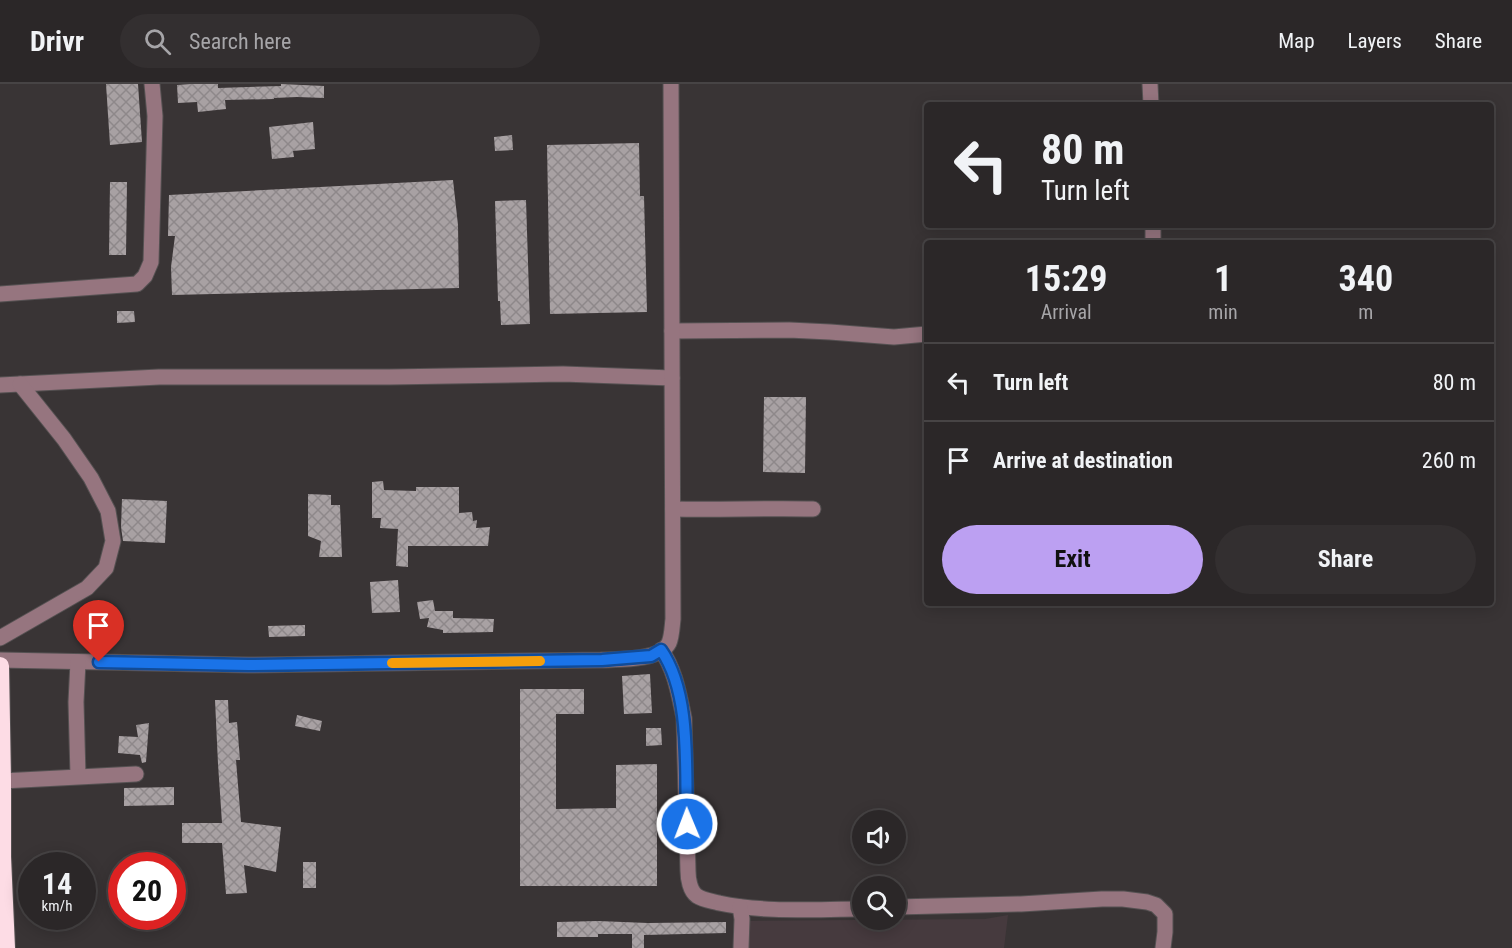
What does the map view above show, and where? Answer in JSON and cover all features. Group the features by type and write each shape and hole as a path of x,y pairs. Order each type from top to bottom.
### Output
{"highway":[{"path":"0,666 3,936"}],"lane":[{"path":"0,294 137,284 145,276 151,262 155,116 152,84"},
{"path":"0,660 248,665 602,660 651,656 666,648 672,635 673,619 671,84"},
{"path":"1150,84 1151,102"},
{"path":"672,331 789,330 894,337 924,334"},
{"path":"0,385 170,377 412,377 563,374 672,378"},
{"path":"0,638 87,588 106,568 113,541 108,511 91,478 64,439 20,384"},
{"path":"673,508 813,509"},
{"path":"661,650 670,666 684,718 688,879 693,891 697,896 707,900 765,910 852,909"},
{"path":"78,662 76,702 78,776"},
{"path":"1,791 78,776 136,774"},
{"path":"906,908 1021,904 1102,898 1140,901 1156,905 1165,914 1163,948"},
{"path":"740,907 741,948"}],"shaded area":[{"path":"1008,915 1004,948 748,948 747,921 852,920 852,930 906,930 906,920 985,919"}],"building":[{"path":"106,84 138,84 142,142 110,145"},
{"path":"218,84 218,88 281,86 281,84 324,86 324,98 225,100 226,109 198,112 197,102 178,103 177,85"},
{"path":"313,122 315,149 293,151 294,157 272,159 269,127"},
{"path":"512,135 513,150 495,151 494,137"},
{"path":"639,143 640,196 644,196 647,312 550,314 547,145"},
{"path":"453,180 458,225 459,288 172,295 171,267 175,236 168,236 169,195"},
{"path":"110,182 127,182 126,255 109,255"},
{"path":"526,200 530,324 501,325 500,301 498,301 495,201"},
{"path":"117,311 134,311 135,322 117,323"},
{"path":"764,397 806,397 805,473 763,472"},
{"path":"383,481 384,490 416,491 416,487 459,487 459,513 472,512 473,521 477,520 476,528 490,527 488,546 408,546 408,567 396,566 398,529 380,528 381,518 372,518 372,482"},
{"path":"308,494 331,495 331,505 340,505 342,557 319,557 321,541 308,536"},
{"path":"122,499 167,501 165,543 123,541"},
{"path":"398,580 400,612 372,613 370,582"},
{"path":"433,600 435,611 453,611 453,618 494,619 493,632 443,633 443,630 427,627 429,618 420,619 417,602"},
{"path":"305,625 305,636 269,637 268,626"},
{"path":"650,674 652,713 624,714 622,676"},
{"path":"520,689 584,689 584,714 556,714 556,809 616,808 616,765 657,764 657,886 520,886"},
{"path":"215,700 228,700 229,723 237,722 240,760 236,760 241,822 281,827 276,872 244,865 247,893 226,894 222,843 182,843 182,823 222,823"},
{"path":"297,715 322,721 320,731 295,726"},
{"path":"149,723 146,762 142,763 140,755 118,753 119,736 138,737 136,725"},
{"path":"646,728 661,728 662,745 646,746"},
{"path":"174,787 174,805 124,806 124,788"},
{"path":"303,862 316,862 316,888 303,888"},
{"path":"557,922 726,922 726,933 644,935 644,948 632,948 632,934 557,937"}],"slow traffic":[{"path":"392,663 540,661"}],"route":[{"path":"99,662 248,665 602,660 651,656 661,650 670,666 684,718 687,824"}]}
